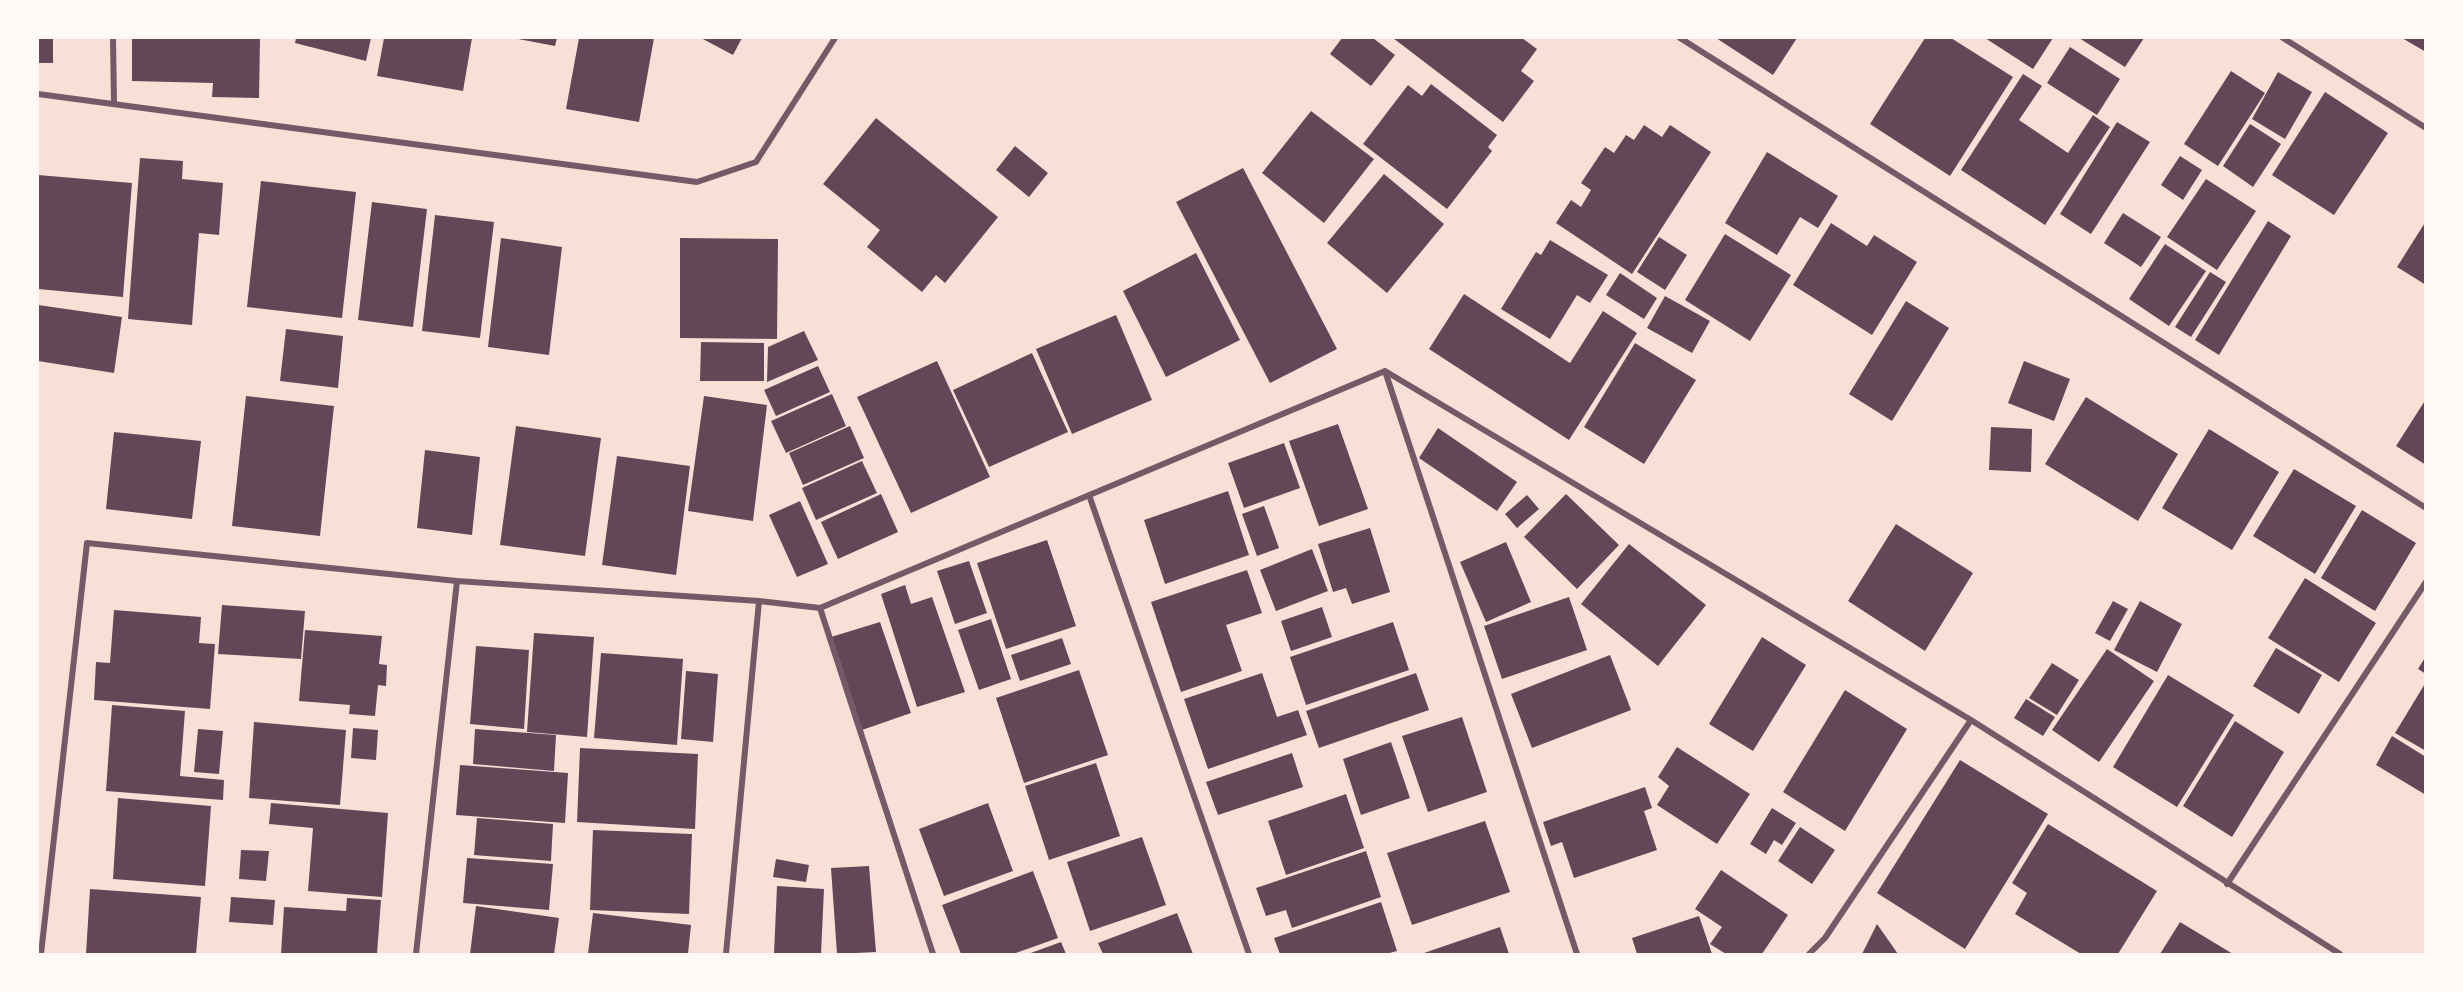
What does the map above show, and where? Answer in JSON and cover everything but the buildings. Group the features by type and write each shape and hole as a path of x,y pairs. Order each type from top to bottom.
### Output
{"street":[{"path":"113,38 114,104"},
{"path":"38,94 697,182 756,162 835,38"},
{"path":"1680,38 2426,508"},
{"path":"2283,38 2426,128"},
{"path":"41,954 87,543 457,581 759,601 820,608 1385,371"},
{"path":"1385,371 1971,720 2340,954"},
{"path":"1385,371 1577,954"},
{"path":"1089,495 1249,954"},
{"path":"416,954 457,581"},
{"path":"2228,884 2426,582"},
{"path":"726,954 759,601"},
{"path":"820,608 933,954"},
{"path":"1809,954 1825,938 1971,720"}]}
